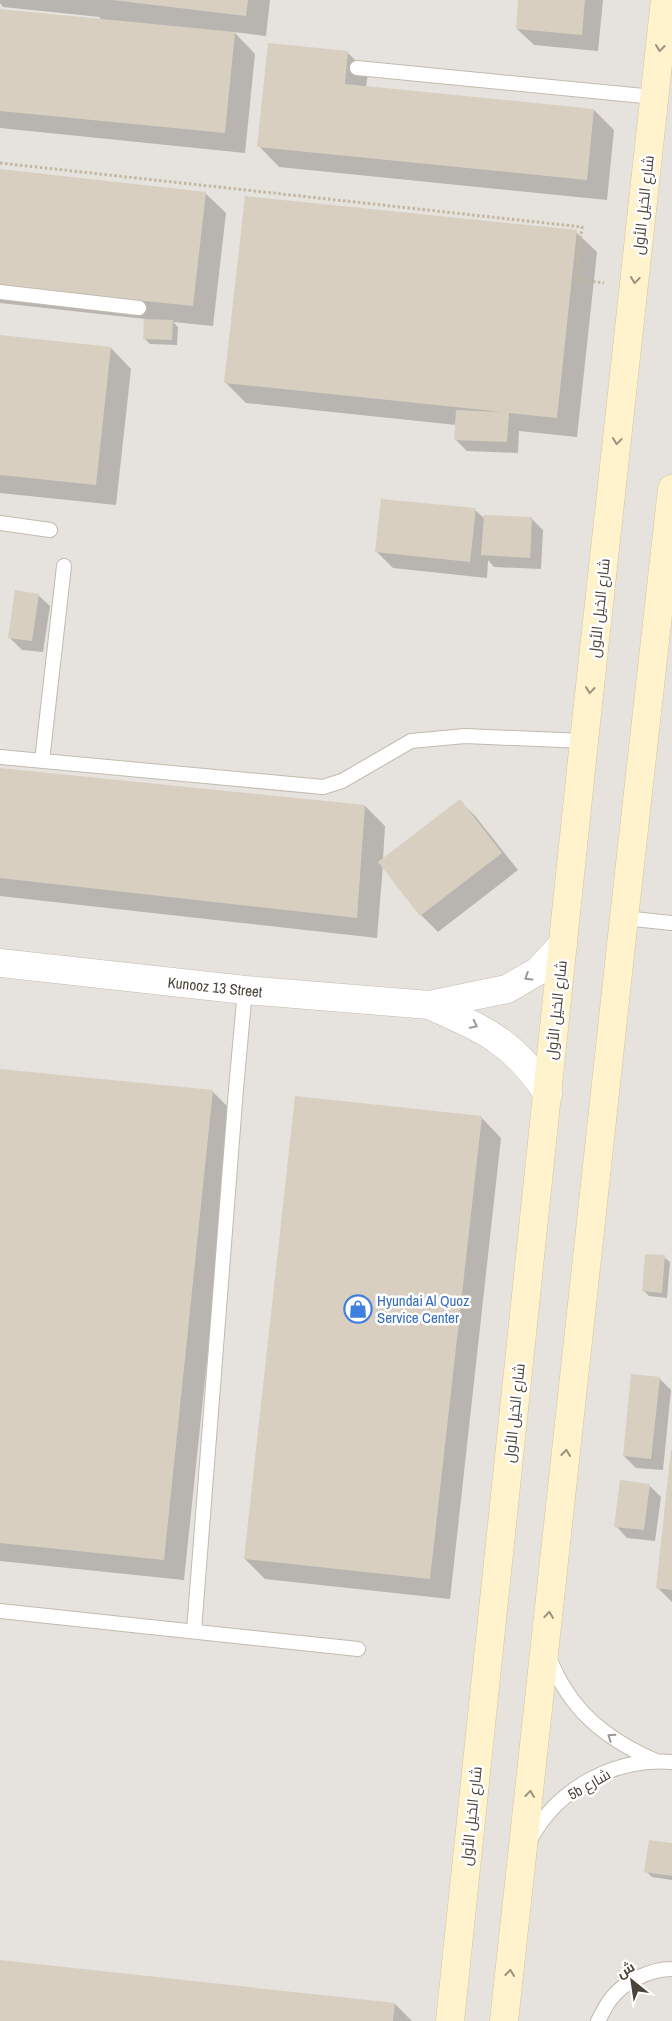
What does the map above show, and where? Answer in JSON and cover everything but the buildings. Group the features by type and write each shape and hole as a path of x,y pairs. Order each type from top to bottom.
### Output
{"main road":[{"name":"شارع الخيل الأول","path":"450,2021 584,741 665,0"},
{"path":"504,2021 672,489"}],"street":[{"name":"Kunooz 13 Street","path":"0,963 245,990 430,1005 507,989 538,971 563,944"},
{"name":"Kunooz 13 Street","path":"430,1005 476,1026 510,1047 524,1061 548,1094"}],"lane":[{"path":"357,68 654,98"},
{"path":"0,292 139,308"},
{"path":"0,523 50,530"},
{"path":"42,761 64,566"},
{"path":"0,757 323,787 342,780 411,741 465,736 584,741"},
{"path":"624,918 672,923"},
{"path":"194,1631 245,990"},
{"path":"0,1611 358,1649"},
{"name":"5b شارع","path":"546,1648 555,1673 569,1696 586,1717 606,1735 629,1749 654,1760"},
{"name":"5b شارع","path":"523,1855 553,1807 575,1788 599,1774 626,1765 654,1760 672,1762"},
{"path":"598,2021 611,1999 633,1980 660,1969 672,1969"}],"path":[{"path":"0,163 582,227 576,280 634,286"}],"shaded area":[{"path":"0,0 672,0 672,2021 0,2021"}],"place":[{"name":"Hyundai Al Quoz Service Center","path":"358,1309"}]}
